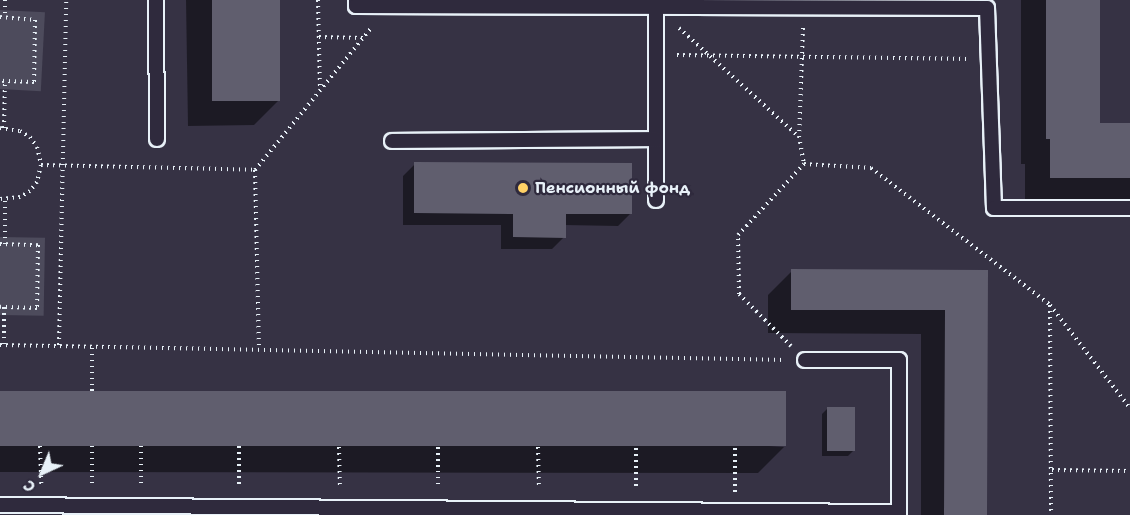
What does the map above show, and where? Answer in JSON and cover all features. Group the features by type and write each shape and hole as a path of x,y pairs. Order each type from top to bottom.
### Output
{"lane":[{"path":"156,0 157,139"},
{"path":"356,0 356,6 810,5 987,8 994,208 1130,208"},
{"path":"656,7 657,200"},
{"path":"392,141 656,139"},
{"path":"0,505 899,514 900,360 805,360"}],"path":[{"path":"5,0 2,18 35,20 34,82 2,81 2,128 20,131 30,137 37,147 41,165 37,182 30,191 20,197 3,200 2,244 38,245 37,308 2,307 2,345 805,360"},
{"path":"59,345 66,0"},
{"path":"318,0 320,91"},
{"path":"804,164 799,136 801,58 810,5"},
{"path":"259,349 255,170 389,6"},
{"path":"656,7 799,136"},
{"path":"319,37 363,38"},
{"path":"655,55 988,59"},
{"path":"804,164 871,168 1050,305 1130,408"},
{"path":"804,164 738,234 739,294 805,360"},
{"path":"41,165 255,170"},
{"path":"1050,305 1051,515"},
{"path":"92,345 92,391"},
{"path":"40,446 41,505"},
{"path":"92,446 92,506"},
{"path":"141,446 141,506"},
{"path":"239,446 239,507"},
{"path":"339,447 340,508"},
{"path":"438,447 438,509"},
{"path":"538,447 539,510"},
{"path":"636,448 636,510"},
{"path":"735,448 736,511"},
{"path":"1052,470 1130,471"}],"shaded area":[{"path":"0,10 45,12 41,91 0,89"},
{"path":"0,237 45,238 44,316 0,315"}],"building":[{"path":"212,0 280,0 280,101 212,101"},
{"path":"1046,0 1100,0 1100,123 1130,123 1130,178 1050,178 1050,139 1046,139"},
{"name":"Пенсионный фонд","path":"414,162 632,163 632,214 566,214 566,238 513,237 513,214 414,213"},
{"path":"791,269 988,270 987,515 944,515 945,310 791,310"},
{"path":"0,391 786,391 786,446 0,446"},
{"path":"827,407 855,407 855,451 827,451"}],"place":[{"name":"Пенсионный фонд","path":"523,188"}]}
